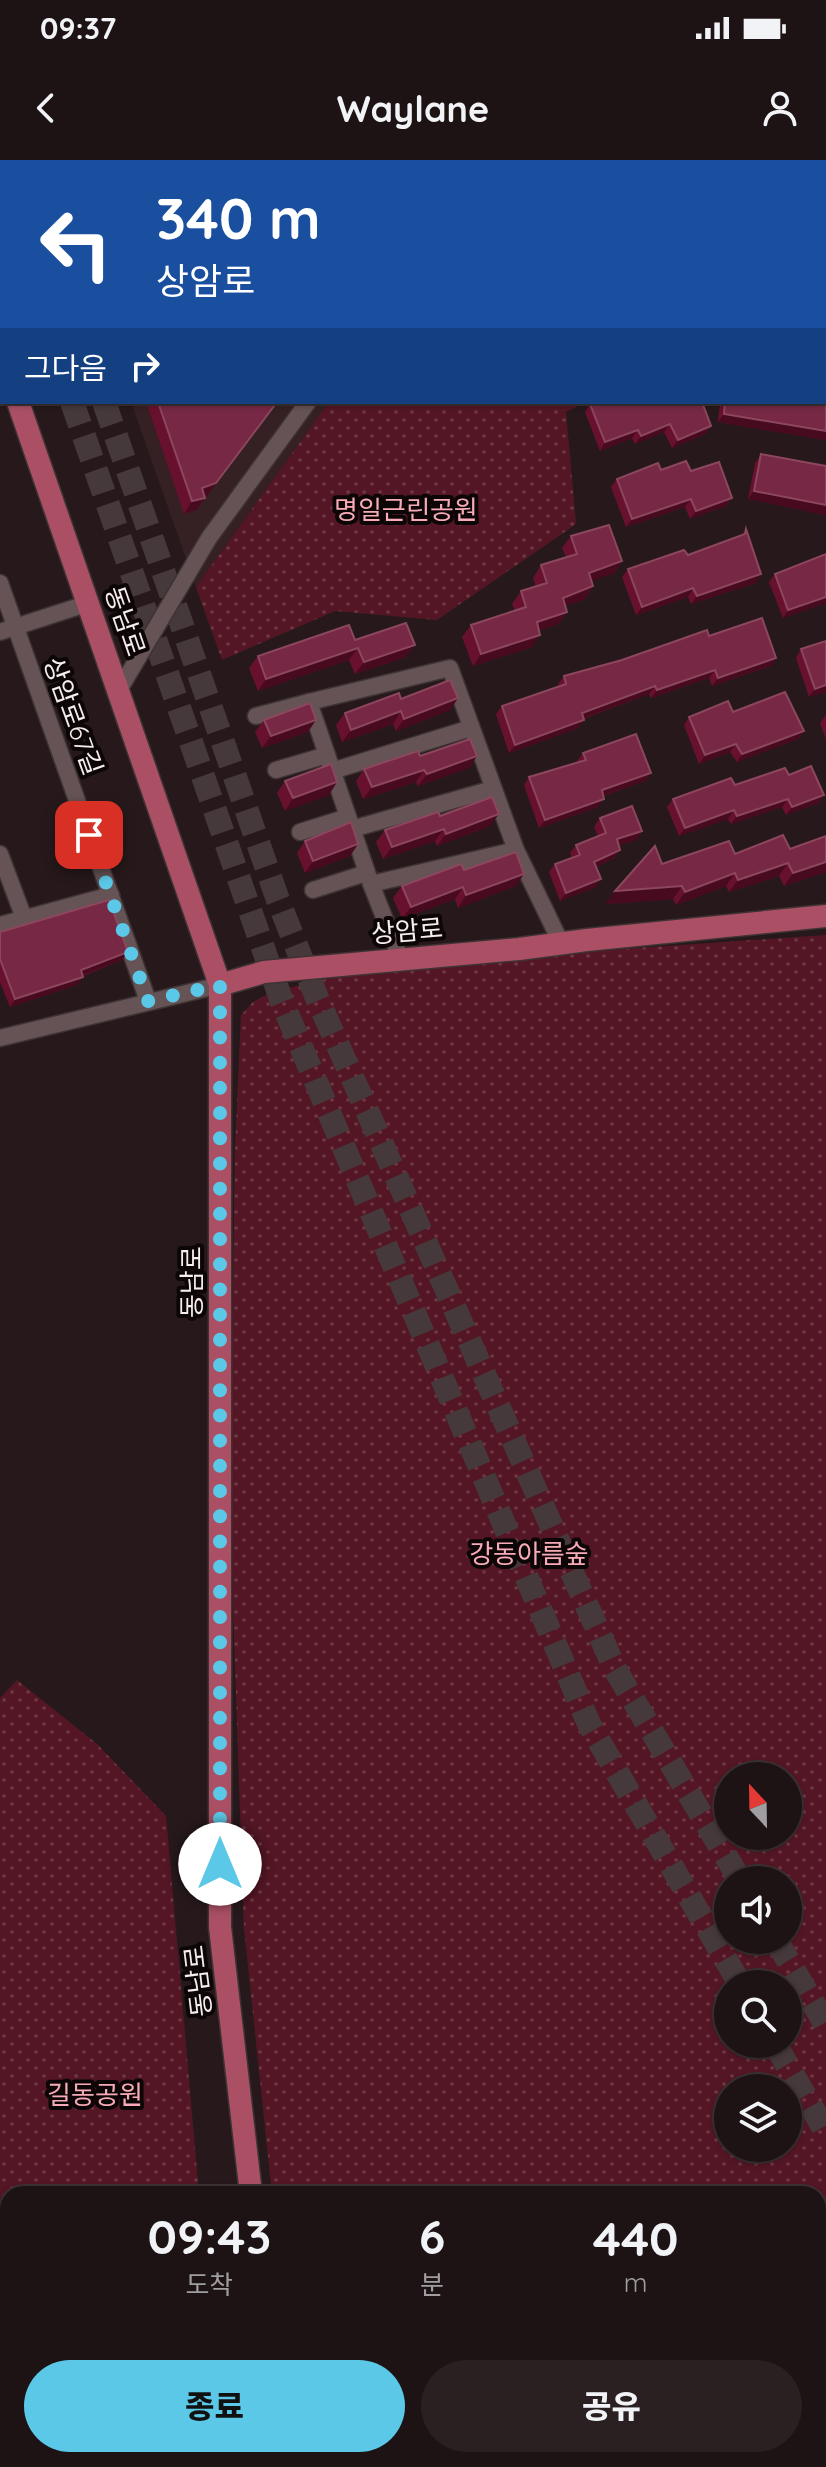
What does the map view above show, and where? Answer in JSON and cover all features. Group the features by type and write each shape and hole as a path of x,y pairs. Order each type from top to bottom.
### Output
{"main road":[{"name":"동남로","path":"19,404 220,985 220,1927 250,2186"},
{"name":"상암로","path":"220,985 264,972 826,916"}],"street":[{"path":"119,690 209,538 307,404"},
{"name":"상암로67길","path":"0,583 8,629 111,895 148,1001"},
{"path":"8,629 89,603"},
{"path":"256,716 450,668 516,850 561,943"},
{"path":"309,702 368,878 399,955"},
{"path":"276,770 329,763 471,728"},
{"path":"300,832 493,789"},
{"path":"313,890 516,850"},
{"path":"0,854 24,918"},
{"path":"0,925 111,895"},
{"name":"상암로","path":"0,1038 220,985"}],"shaded area":[{"path":"132,404 328,404 196,587"}],"green space":[{"name":"명일근린공원","path":"328,404 582,404 566,412 576,524 437,620 335,611 222,660 196,587"},
{"name":"강동아름숲","path":"826,935 826,2186 271,2186 244,1928 233,1607 231,1418 235,1149 241,1015 253,1002 271,992 339,976 521,956"},
{"name":"길동공원","path":"17,1680 97,1744 166,1816 198,2186 0,2186 0,1698"}],"building":[{"path":"159,404 275,404 216,483 202,488 205,498 192,501"},
{"path":"590,404 703,404 711,426 678,440 670,424 641,436 638,430 605,442"},
{"path":"725,404 826,404 826,431 724,414"},
{"path":"761,454 826,466 826,505 754,491"},
{"path":"686,461 691,471 719,462 732,498 696,511 691,499 632,519 617,479 658,463 661,470"},
{"path":"609,525 622,561 589,573 593,586 563,598 567,612 537,622 540,635 481,654 471,625 526,607 521,591 547,583 541,565 577,554 571,536"},
{"path":"746,529 761,574 697,596 693,588 642,607 628,569 684,550 688,555 745,534"},
{"path":"826,554 826,597 788,610 775,574"},
{"path":"762,618 776,658 718,678 715,670 657,690 655,686 582,713 584,720 515,745 502,706 566,684 564,676 622,660 707,630 709,636"},
{"path":"406,623 415,645 364,662 358,648 266,679 258,656 349,625 355,640"},
{"path":"826,641 826,685 815,689 801,649"},
{"path":"450,680 458,698 404,719 401,711 351,730 345,713 399,693 401,699"},
{"path":"785,692 804,731 742,754 736,744 705,755 689,717 728,701 733,712"},
{"path":"310,703 316,720 271,736 264,720"},
{"path":"636,734 651,773 602,790 604,799 545,820 529,777 586,760 583,753"},
{"path":"470,739 477,756 427,774 424,770 372,787 364,769 418,751 420,756"},
{"path":"331,764 337,782 293,798 285,781"},
{"path":"811,766 824,795 792,807 788,799 737,816 734,810 685,828 673,799 731,778 735,785 785,768 789,775"},
{"path":"492,797 499,814 446,834 444,829 392,847 385,830 438,812 440,816"},
{"path":"632,806 642,831 617,839 620,850 594,862 601,879 566,893 555,864 580,855 576,845 606,833 600,818"},
{"path":"351,822 358,844 313,861 305,841"},
{"path":"783,835 790,849 826,836 826,862 793,873 788,863 738,880 735,873 685,892 682,886 615,891 655,846 662,864 729,841 735,854"},
{"path":"516,852 524,874 466,895 463,887 411,907 402,886 461,864 464,870"},
{"path":"109,900 128,952 81,970 83,977 15,999 0,959 0,932"}],"tunnel":[{"path":"73,404 282,1002 589,1724 732,1970"},
{"path":"105,404 278,900 317,998 615,1669 732,1866"},
{"path":"784,1954 826,2025"},
{"path":"783,2058 826,2132"}],"route":[{"path":"89,835 148,1001 220,985 220,1864"}]}
